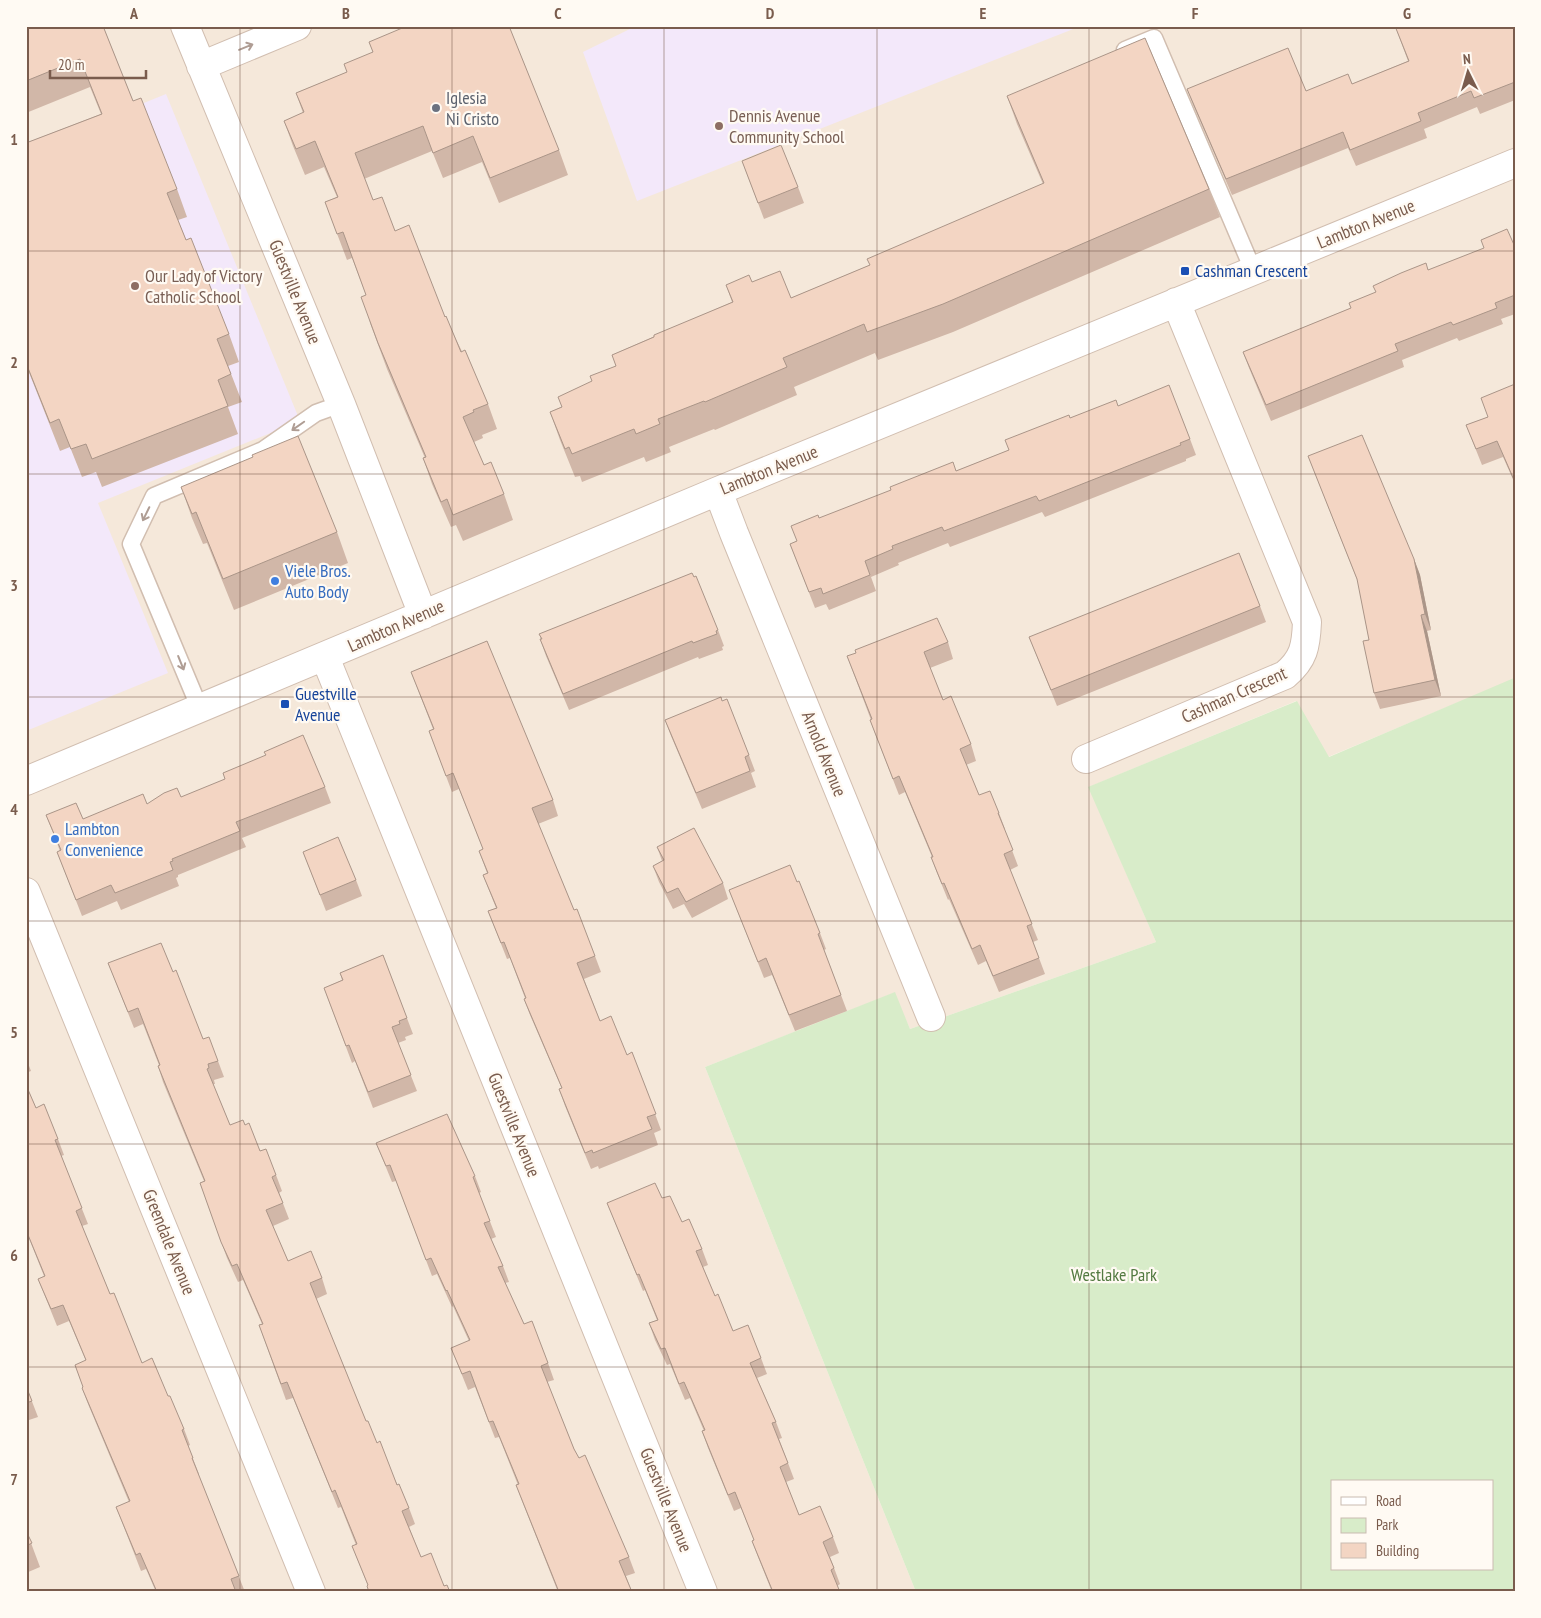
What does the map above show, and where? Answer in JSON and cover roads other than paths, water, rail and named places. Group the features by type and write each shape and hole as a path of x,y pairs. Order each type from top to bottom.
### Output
{"street":[{"name":"Guestville Avenue","path":"185,26 341,404 423,615"},
{"path":"201,66 297,26"},
{"name":"Lambton Avenue","path":"26,781 718,491 1515,163"},
{"name":"Cashman Crescent","path":"1086,759 1285,675 1294,667 1306,645 1307,622 1176,302"},
{"name":"Arnold Avenue","path":"718,491 931,1017"},
{"name":"Guestville Avenue","path":"325,657 703,1592"},
{"name":"Greendale Avenue","path":"26,892 311,1592"}],"lane":[{"path":"1110,56 1154,38 1254,270"},
{"path":"200,709 131,544 154,496 262,450 316,413 341,404"}],"place":[{"name":"Iglesia Ni Cristo","path":"436,108"},
{"name":"Dennis Avenue Community School","path":"719,126"},
{"name":"Cashman Crescent","path":"1185,271"},
{"name":"Our Lady of Victory Catholic School","path":"135,286"},
{"name":"Viele Bros. Auto Body","path":"275,581"},
{"name":"Guestville Avenue","path":"285,704"},
{"name":"Lambton Convenience","path":"55,839"}],"park label":[{"name":"Westlake Park","path":"1114,1275"}]}
